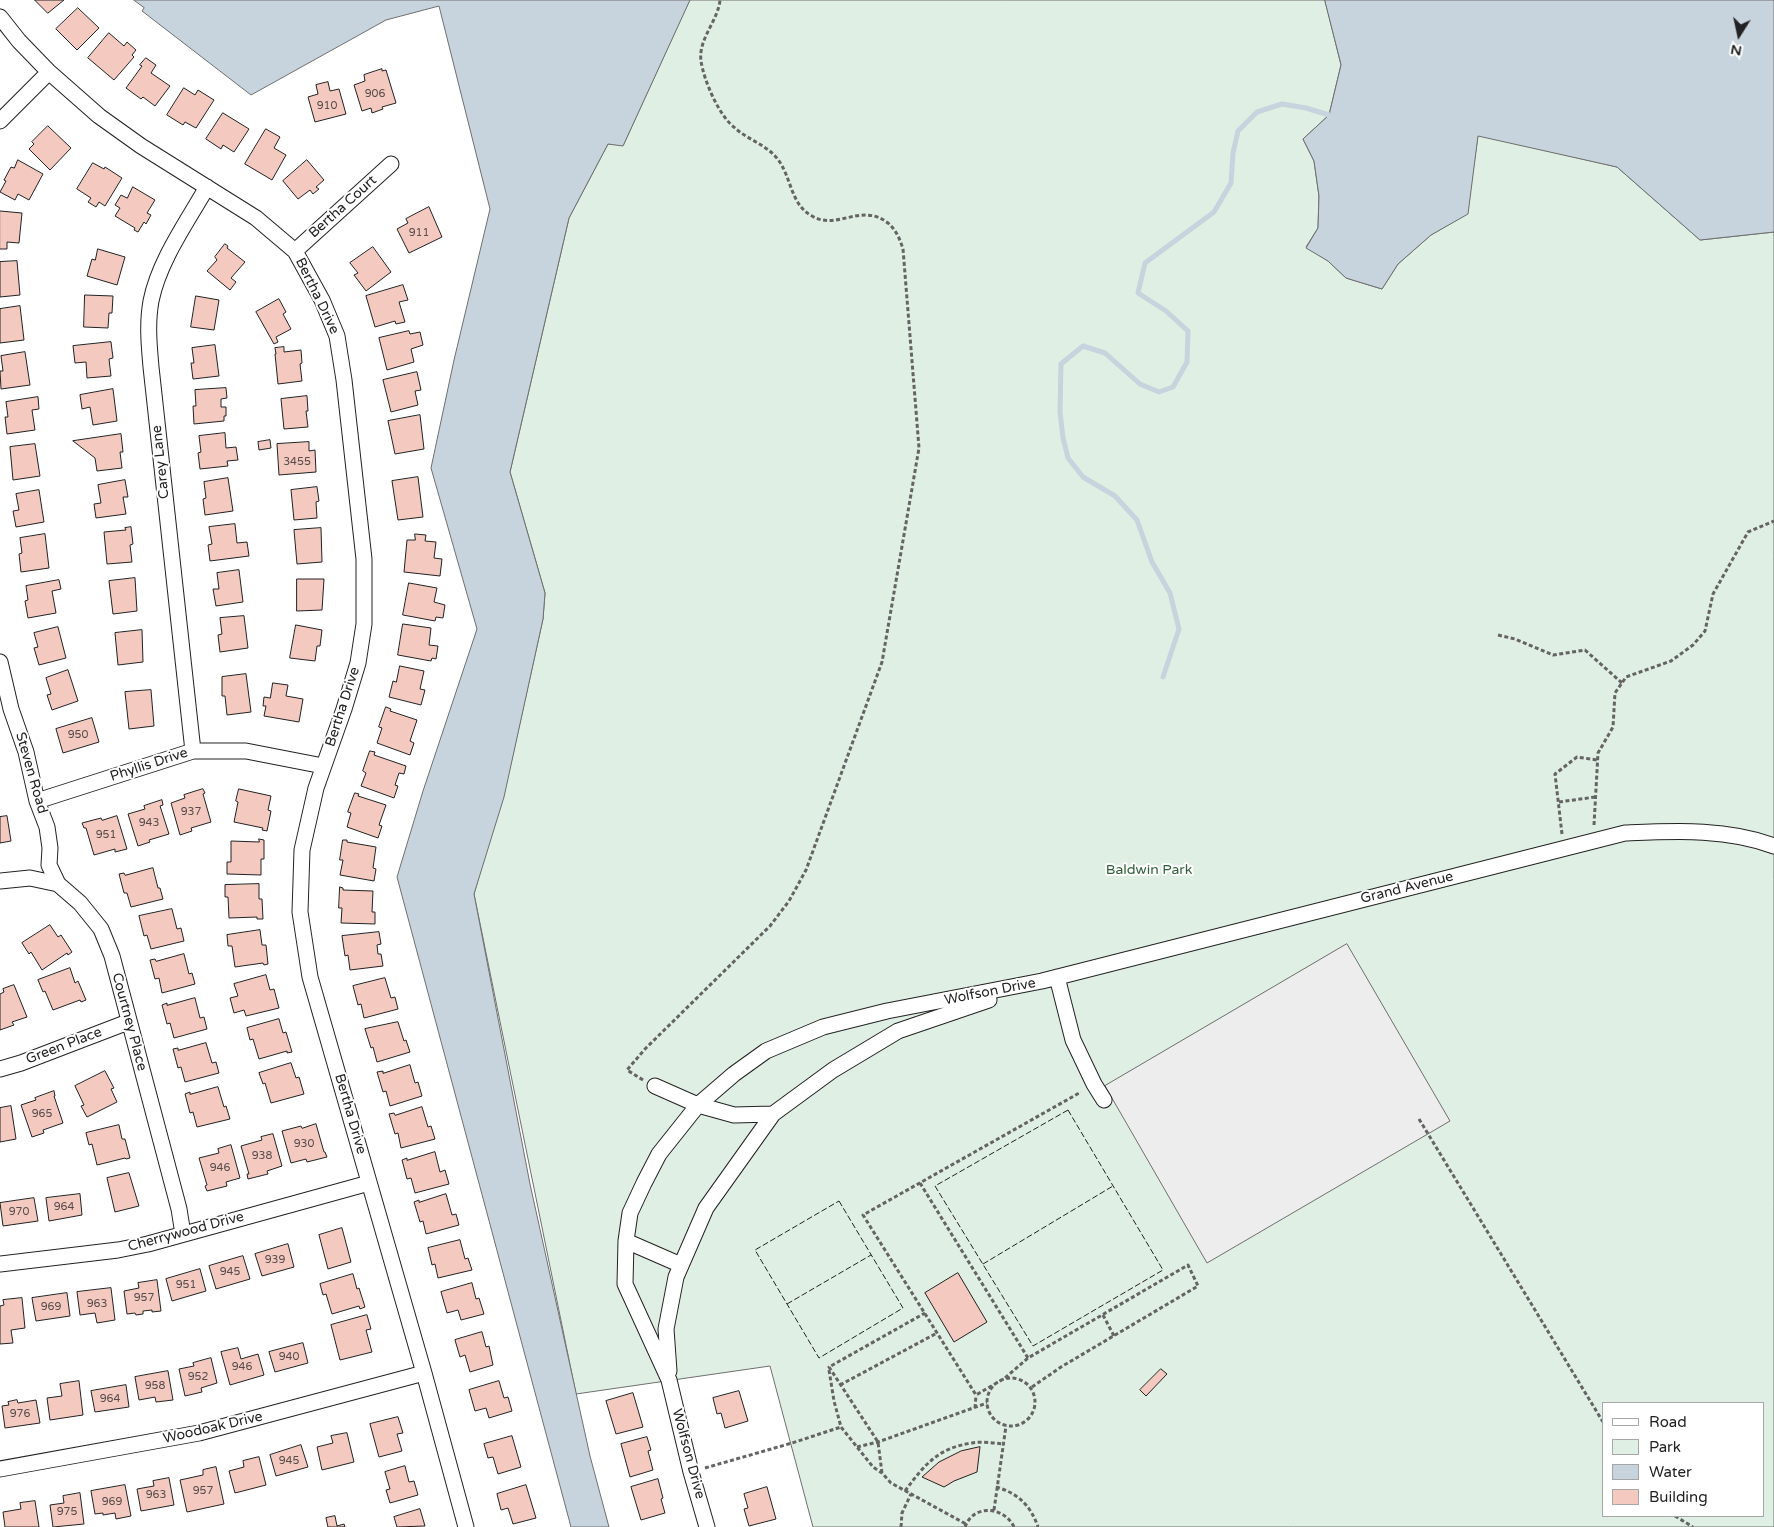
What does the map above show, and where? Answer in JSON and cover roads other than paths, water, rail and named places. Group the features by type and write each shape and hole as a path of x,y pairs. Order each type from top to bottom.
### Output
{"street":[{"name":"Bertha Drive","path":"0,18 49,72 99,116 141,146 256,218 295,251 322,300 337,336 344,380 364,559 364,624 358,662 344,709 316,788 302,850 300,912 310,977 424,1373 466,1527"},
{"path":"0,121 49,72"},
{"name":"Bertha Court","path":"295,251 391,164"},
{"name":"Carey Lane","path":"193,751 148,325 151,301 161,269 207,186"},
{"name":"Steven Road","path":"0,662 11,709 26,752 37,801 46,827 50,848 49,865 58,884"},
{"name":"Phyllis Drive","path":"37,801 193,751 246,750 323,766"},
{"name":"Grand Avenue","path":"1049,979 1625,833 1679,831 1719,833 1758,840 1774,846"},
{"name":"Courtney Place","path":"0,881 30,878 58,884 80,903 101,929 112,956 179,1209 183,1234"},
{"path":"1049,979 1073,1040 1094,1084 1104,1100"},
{"name":"Wolfson Drive","path":"669,1380 625,1284 626,1241 630,1214 659,1154 698,1105 766,1051 823,1027 887,1011 1049,979"},
{"name":"Wolfson Drive","path":"707,1527 691,1472 669,1380 666,1328 676,1277 706,1208 774,1114 833,1070 898,1031 1049,979"},
{"name":"Green Place","path":"0,1069 21,1063 128,1022"},
{"path":"655,1086 698,1105 734,1115 774,1114"},
{"name":"Cherrywood Drive","path":"0,1264 118,1250 148,1244 369,1183"},
{"path":"626,1241 681,1265"},
{"name":"Woodoak Drive","path":"0,1468 200,1433 424,1373"}],"water":[{"path":"134,0 690,0 623,146 608,144 569,218 510,472 545,593 543,619 504,797 474,894 530,1184 590,1456 609,1527 571,1527 397,877 423,791 477,629 431,468 454,360 490,209 439,6 386,20 251,95 142,11 144,8"},
{"path":"1325,0 1774,0 1774,232 1700,240 1617,167 1478,136 1468,214 1431,235 1398,264 1382,289 1346,278 1328,261 1306,248 1318,228 1319,196 1314,161 1303,139 1329,115 1341,65"}],"waterway":[{"path":"1163,677 1179,629 1170,593 1152,562 1137,520 1115,496 1083,477 1068,458 1060,412 1061,364 1083,346 1105,353 1140,384 1159,392 1173,387 1187,362 1188,331 1166,311 1138,293 1145,263 1214,212 1231,183 1233,153 1238,131 1257,112 1282,104 1306,108 1329,115"}],"park label":[{"name":"Baldwin Park","path":"1149,870"}]}
